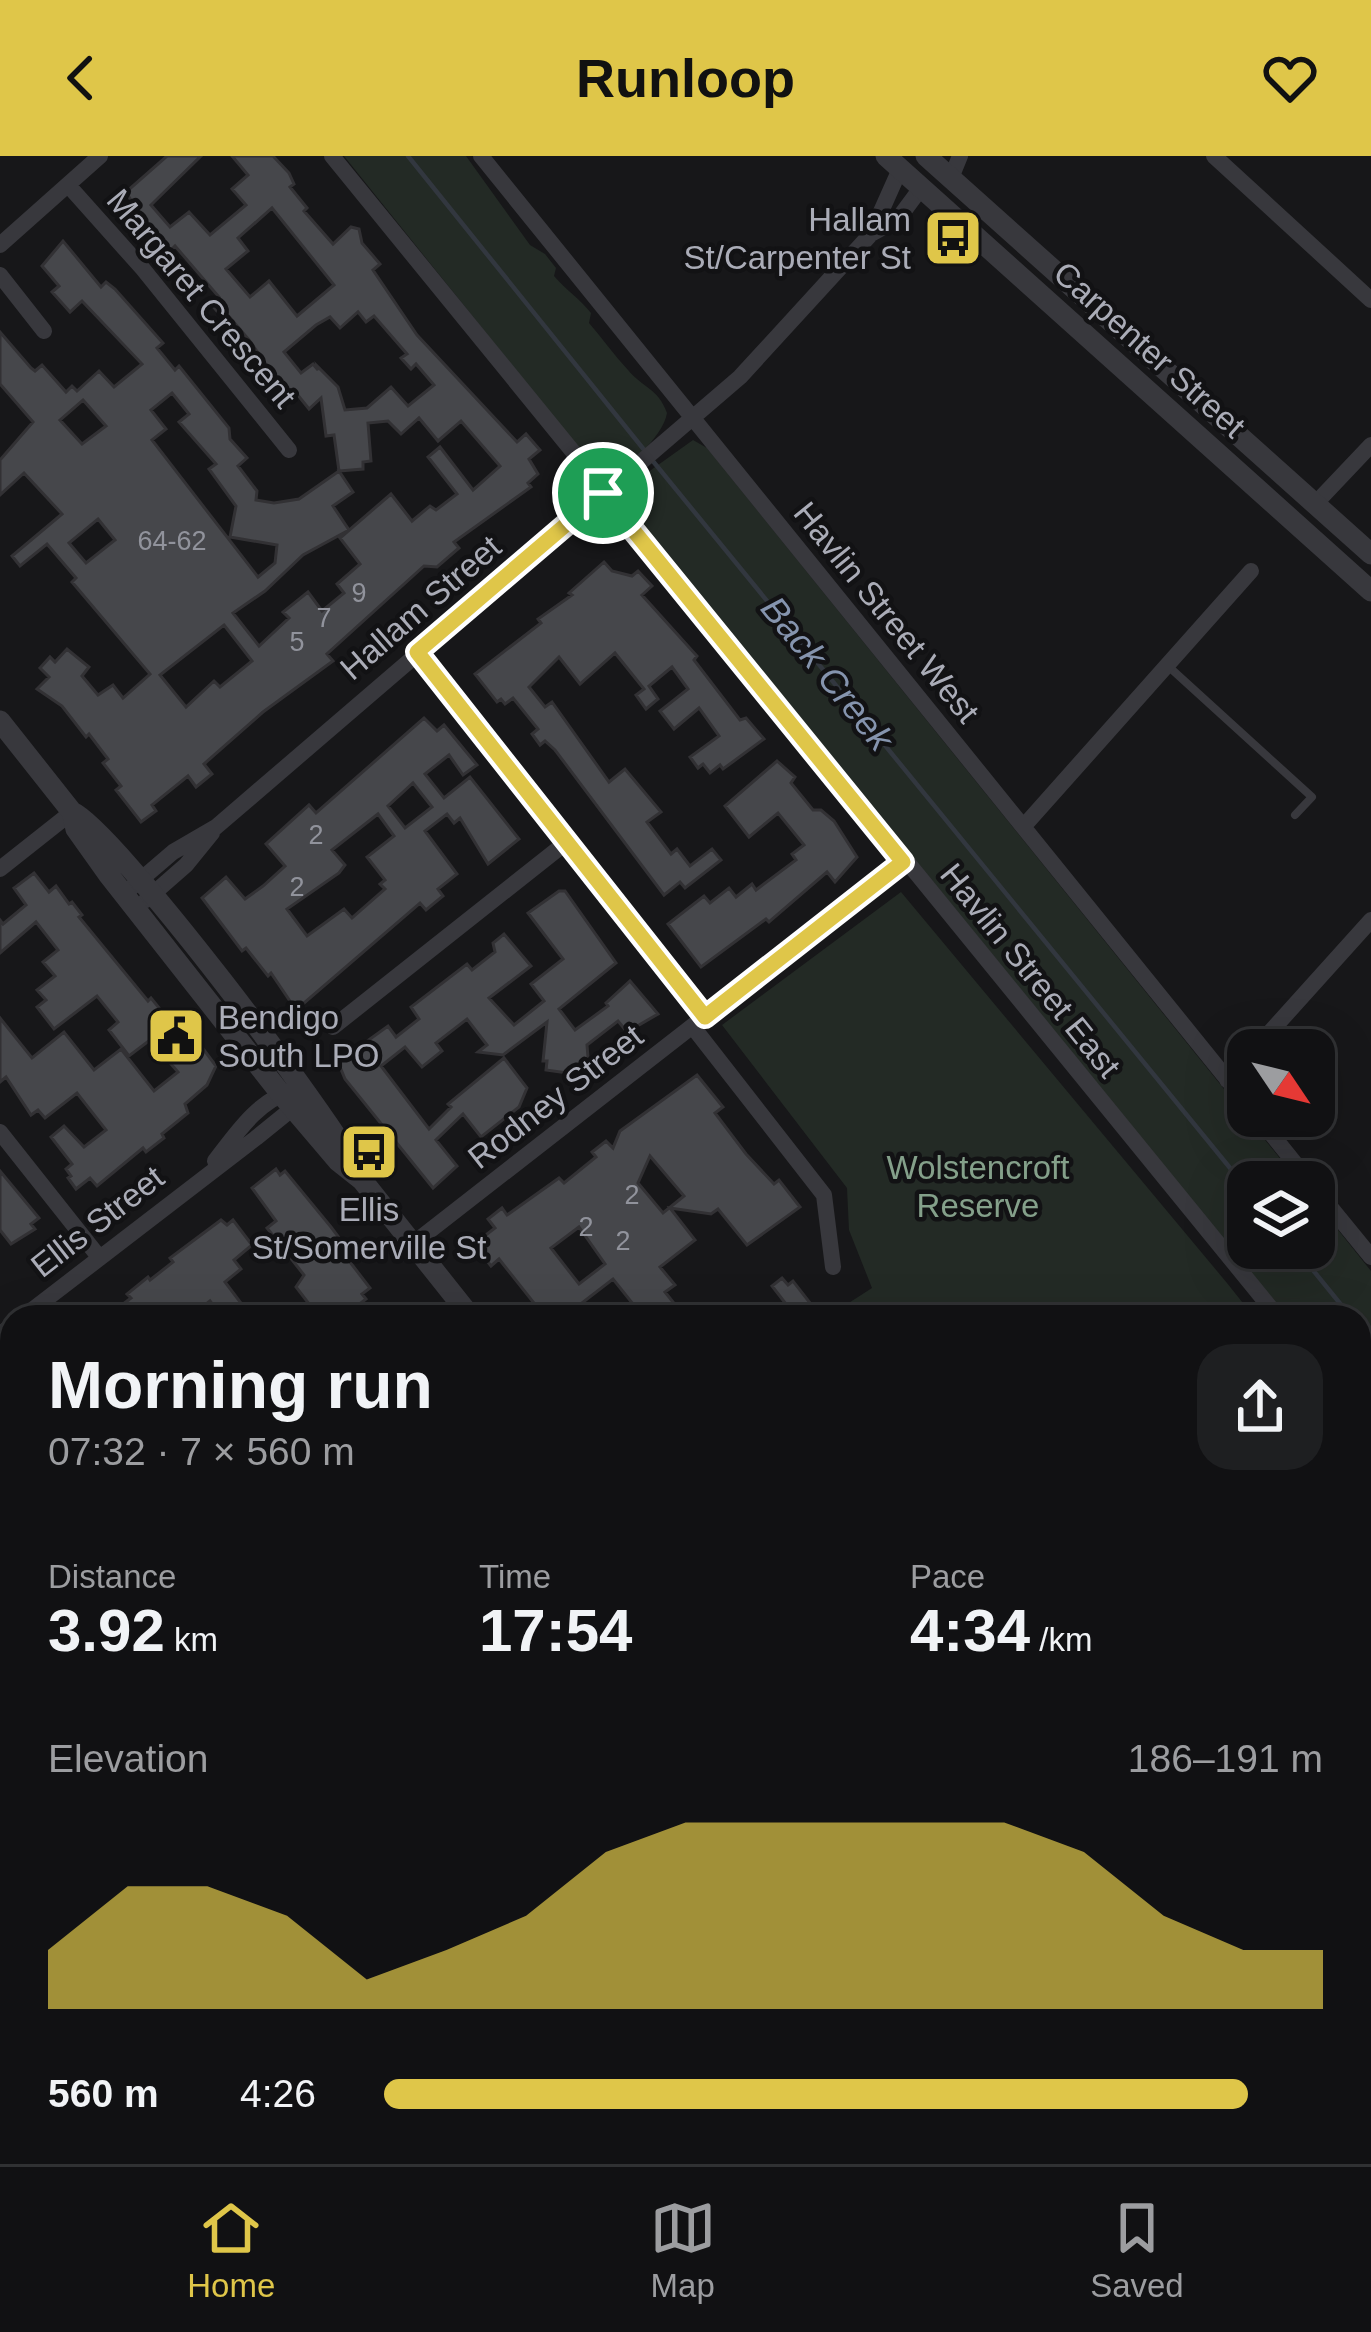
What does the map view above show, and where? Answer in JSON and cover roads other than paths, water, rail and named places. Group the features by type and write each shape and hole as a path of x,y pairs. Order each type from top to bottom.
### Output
{"street":[{"path":"0,245 100,156"},
{"name":"Havlin Street East","path":"332,156 1268,1305"},
{"name":"Havlin Street West","path":"481,156 1227,1080"},
{"path":"951,178 960,156"},
{"path":"1214,156 1371,299"},
{"name":"Hallam Street","path":"138,895 173,852 216,827 770,348 871,234 898,219 921,188 930,157"},
{"name":"Carpenter Street","path":"930,157 1371,554"},
{"name":"Hallam Street","path":"871,234 893,162"},
{"name":"Carpenter Street","path":"893,162 1371,591"},
{"name":"Margaret Crescent","path":"68,185 143,268 289,450"},
{"path":"0,274 44,331"},
{"path":"1296,524 1371,445"},
{"path":"1024,826 1251,571"},
{"path":"417,652 568,841 824,1195 832,1267"},
{"path":"0,721 72,812 87,821 293,1097 348,1150 362,1180 462,1305"},
{"path":"0,869 72,812"},
{"path":"333,1027 568,841"},
{"name":"Rodney Street","path":"413,1243 903,862"},
{"path":"1273,1029 1371,920"},
{"name":"Ellis Street","path":"43,1305 293,1097"},
{"path":"0,1132 99,1257"},
{"path":"1274,1137 1293,1161"},
{"path":"1335,1212 1371,1257"}],"lane":[{"path":"1167,665 1312,797 1295,815"}],"waterway":[{"name":"Back Creek","path":"408,156 645,451"},
{"name":"Back Creek","path":"652,460 1227,1164"},
{"name":"Back Creek","path":"1312,1269 1341,1305"}],"place":[{"name":"Hallam St/Carpenter St","path":"953,238"},
{"name":"Bendigo South LPO","path":"176,1036"},
{"name":"Ellis St/Somerville St","path":"369,1152"}],"park label":[{"name":"Wolstencroft Reserve","path":"978,1186"}]}
